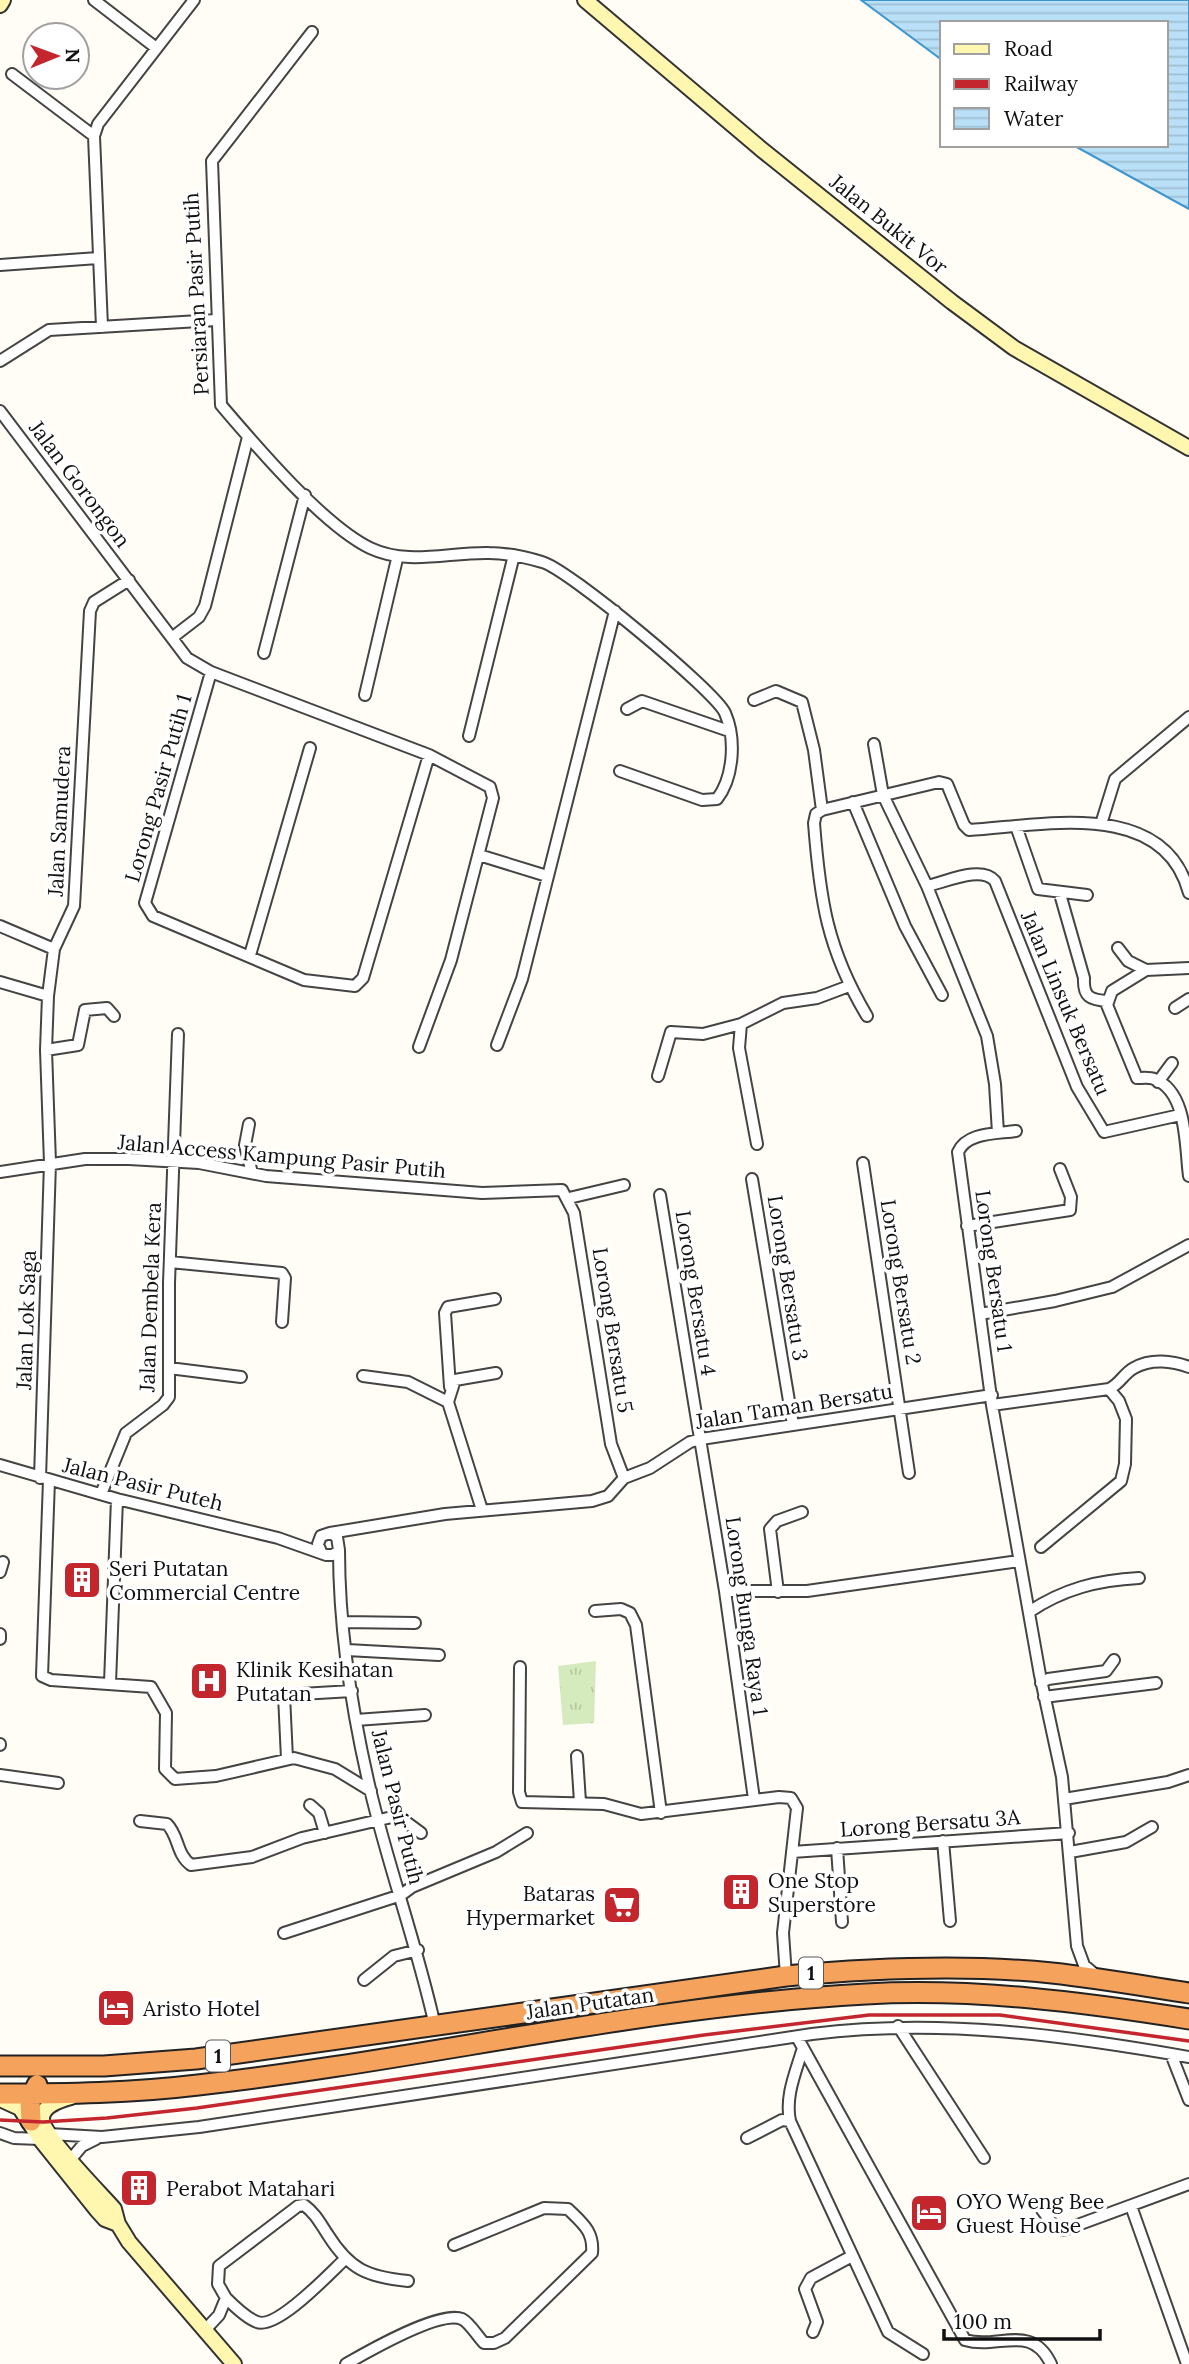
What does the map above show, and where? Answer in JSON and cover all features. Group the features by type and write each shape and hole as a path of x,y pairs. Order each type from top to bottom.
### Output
{"highway":[{"name":"Jalan Putatan","path":"0,2066 55,2067 196,2059 786,1976 901,1968 1052,1973 1189,1993"},
{"path":"985,1996 986,1969"},
{"name":"Jalan Putatan","path":"0,2097 197,2086 459,2045 789,2000 878,1993 1073,2002 1189,2019"},
{"path":"435,2026 459,2045"},
{"path":"333,2039 337,2066"},
{"path":"31,2121 32,2094 46,2073 55,2067"}],"street":[{"path":"94,0 155,47"},
{"path":"102,327 94,136 98,124 194,0"},
{"name":"Jalan Bukit Vor","path":"585,0 761,149 952,302 1014,348 1069,382 1189,448"},
{"name":"Persiaran Pasir Putih","path":"312,32 212,161 221,405 248,437 340,530 397,559 489,553 545,562 569,575 615,611 724,711 729,731 729,774 724,790 717,799 702,800 620,771"},
{"path":"12,74 94,136"},
{"path":"0,265 98,258"},
{"path":"0,361 49,330 216,320"},
{"name":"Jalan Gorongon","path":"0,411 187,658 211,672 429,755 490,787 493,798 479,855"},
{"path":"173,638 199,617 205,606 248,437"},
{"path":"264,653 305,495"},
{"path":"470,736 514,555"},
{"path":"365,695 397,559"},
{"name":"Jalan Samudera","path":"50,1163 46,1050 48,996 54,949 74,906 90,611 94,602 129,580"},
{"path":"497,1045 522,979 615,611"},
{"name":"Lorong Pasir Putih 1","path":"211,672 145,903 153,916 304,980 337,986 360,983 429,755"},
{"path":"754,699 776,691 802,702 814,750 822,810 814,823 825,915 833,949 849,986 867,1016"},
{"path":"627,709 642,701 729,731"},
{"path":"1101,824 1115,779 1189,717"},
{"path":"874,744 883,794 927,886 987,1036 995,1084 998,1133 1016,1131"},
{"path":"250,955 310,748"},
{"path":"822,810 939,782 947,784 964,825 970,830 1101,824 1139,832 1160,847 1178,869 1189,893"},
{"path":"853,802 905,926 942,995"},
{"path":"1016,826 1038,889 1060,894 1087,895"},
{"path":"419,1047 451,960 479,855 547,876"},
{"name":"Jalan Linsuk Bersatu","path":"927,886 986,874 995,881 1077,1087 1104,1132 1180,1115"},
{"path":"1060,894 1084,978 1083,988 1088,997 1108,1001"},
{"path":"0,926 54,949"},
{"path":"1118,948 1128,961 1146,970"},
{"path":"1189,968 1146,970 1112,991 1108,1001 1137,1077 1158,1082 1176,1101 1189,1176"},
{"path":"0,982 48,996"},
{"path":"658,1076 671,1032 703,1034 741,1024 783,1003 817,998 849,986"},
{"path":"1175,1008 1189,999"},
{"path":"46,1050 78,1045 85,1010 107,1008 114,1016"},
{"path":"741,1024 739,1048 757,1144"},
{"name":"Jalan Dembela Kera","path":"101,1494 126,1433 167,1401 178,1034"},
{"path":"1158,1082 1172,1063"},
{"path":"249,1124 245,1145 252,1173"},
{"name":"Lorong Bersatu 1","path":"998,1133 972,1138 961,1144 958,1152 992,1400 1041,1683 1062,1777 1077,1946"},
{"name":"Jalan Access Kampung Pasir Putih","path":"0,1172 85,1159 175,1161 252,1173 482,1193 565,1194 624,1185"},
{"name":"Jalan Lok Saga","path":"50,1163 42,1676 51,1680 110,1683"},
{"name":"Lorong Bersatu 2","path":"863,1163 902,1408 909,1473"},
{"path":"967,1226 1070,1210 1071,1197 1060,1168"},
{"name":"Lorong Bersatu 3","path":"752,1179 793,1425"},
{"name":"Lorong Bersatu 5","path":"565,1194 585,1272 611,1444 624,1478"},
{"name":"Lorong Bersatu 4","path":"660,1195 701,1439"},
{"path":"980,1314 1055,1301 1112,1287 1189,1245"},
{"path":"170,1262 282,1273 285,1279 282,1322"},
{"path":"482,1510 449,1396 445,1313 448,1307 495,1299"},
{"path":"1041,1547 1121,1481 1125,1464 1126,1419 1119,1401 1109,1389 1118,1385 1134,1368 1170,1360 1189,1367"},
{"path":"169,1368 241,1377"},
{"path":"449,1396 455,1380 496,1373"},
{"path":"363,1376 408,1382 449,1396"},
{"name":"Jalan Taman Bersatu","path":"326,1535 369,1525 482,1510 592,1502 608,1496 624,1478 650,1468 701,1439 839,1420 902,1408 1109,1389"},
{"name":"Lorong Bunga Raya 1","path":"701,1439 754,1799"},
{"name":"Jalan Pasir Puteh","path":"0,1465 117,1499 278,1538 323,1554"},
{"path":"117,1499 110,1683 151,1687 166,1713 165,1769 175,1779 216,1776 287,1759 313,1761 343,1773 370,1791"},
{"path":"778,1592 770,1529 777,1521 802,1512"},
{"name":"Jalan Taman Bersatu","path":"340,1548 369,1525"},
{"path":"326,1535 337,1537 340,1548 333,1555 323,1554 318,1544 326,1535"},
{"name":"Jalan Pasir Puteh","path":"278,1538 326,1535"},
{"name":"Jalan Pasir Putih","path":"340,1548 344,1622 363,1760 418,1950 435,2026"},
{"name":"Jalan Pasir Putih","path":"323,1554 341,1594"},
{"path":"725,1591 778,1592 859,1585 1019,1561"},
{"path":"1028,1612 1058,1594 1092,1583 1139,1578"},
{"path":"595,1611 621,1609 630,1613 636,1625 661,1813"},
{"path":"344,1622 415,1623"},
{"path":"348,1650 439,1655"},
{"path":"1041,1683 1048,1679 1106,1671 1114,1660"},
{"path":"520,1667 519,1792 522,1802 604,1804 641,1814 754,1799 792,1798 797,1808 783,1933 786,1976"},
{"path":"1044,1697 1156,1684"},
{"path":"287,1759 284,1695 352,1691"},
{"path":"356,1720 425,1716"},
{"path":"577,1756 580,1802"},
{"path":"343,1773 363,1760"},
{"path":"1064,1799 1168,1782 1189,1775"},
{"path":"0,1776 58,1783"},
{"path":"310,1805 319,1813 325,1833"},
{"path":"140,1821 167,1824 173,1830 183,1859 191,1865 252,1857 302,1838 379,1821 402,1819 421,1833"},
{"path":"1070,1852 1126,1842 1152,1827"},
{"path":"284,1933 401,1895 412,1886 496,1852 527,1833"},
{"name":"Lorong Bersatu 3A","path":"792,1852 1069,1833"},
{"path":"943,1841 950,1921"},
{"path":"837,1849 842,1922"},
{"path":"1052,1973 1070,1967 1077,1946"},
{"path":"1077,1946 1084,1965 1101,1979"},
{"path":"364,1980 394,1956 418,1950"},
{"path":"898,2026 984,2158"},
{"path":"0,2133 14,2138 102,2137 199,2127 797,2037 898,2026 974,2028 1061,2037 1189,2057"},
{"path":"797,2037 802,2051 964,2340 973,2343 1024,2340 1044,2349 1051,2364"},
{"path":"802,2051 790,2087 787,2109 790,2121 888,2332 923,2354"},
{"path":"1171,2054 1189,2100"},
{"path":"81,2094 58,2102 44,2111 44,2137 71,2160 114,2209 118,2224 129,2242 234,2364"},
{"path":"0,2097 20,2108 96,2209 105,2219 118,2224"},
{"path":"747,2138 782,2120 790,2121"},
{"path":"71,2160 82,2146 102,2137"},
{"path":"1042,2210 1055,2227 1064,2230 1189,2184"},
{"path":"345,2259 281,2316 265,2323 257,2322 226,2298 218,2284 219,2266 298,2206 304,2205 313,2211 345,2259 377,2278 408,2281"},
{"path":"1131,2206 1187,2364"},
{"path":"346,2364 396,2339 454,2317 465,2320 484,2343 494,2343 505,2338 592,2253 593,2242 589,2230 568,2209 544,2208 454,2245"},
{"path":"813,2332 817,2322 805,2289 811,2278 852,2256"},
{"path":"205,2330 219,2315 226,2298"}],"green space":[{"path":"596,1661 594,1723 563,1725 558,1666"}],"water":[{"path":"861,0 1189,0 1189,209 1077,147 1168,147 1168,21 940,21 940,59"}],"railway":[{"path":"0,2120 43,2122 197,2108 704,2035 869,2015 1000,2015 1189,2041"}],"place":[{"name":"Seri Putatan Commercial Centre","path":"82,1580"},
{"name":"Klinik Kesihatan Putatan","path":"209,1681"},
{"name":"One Stop Superstore","path":"741,1892"},
{"name":"Bataras Hypermarket","path":"622,1905"},
{"name":"Aristo Hotel","path":"116,2008"},
{"name":"Perabot Matahari","path":"139,2188"},
{"name":"OYO Weng Bee Guest House","path":"929,2213"}]}
